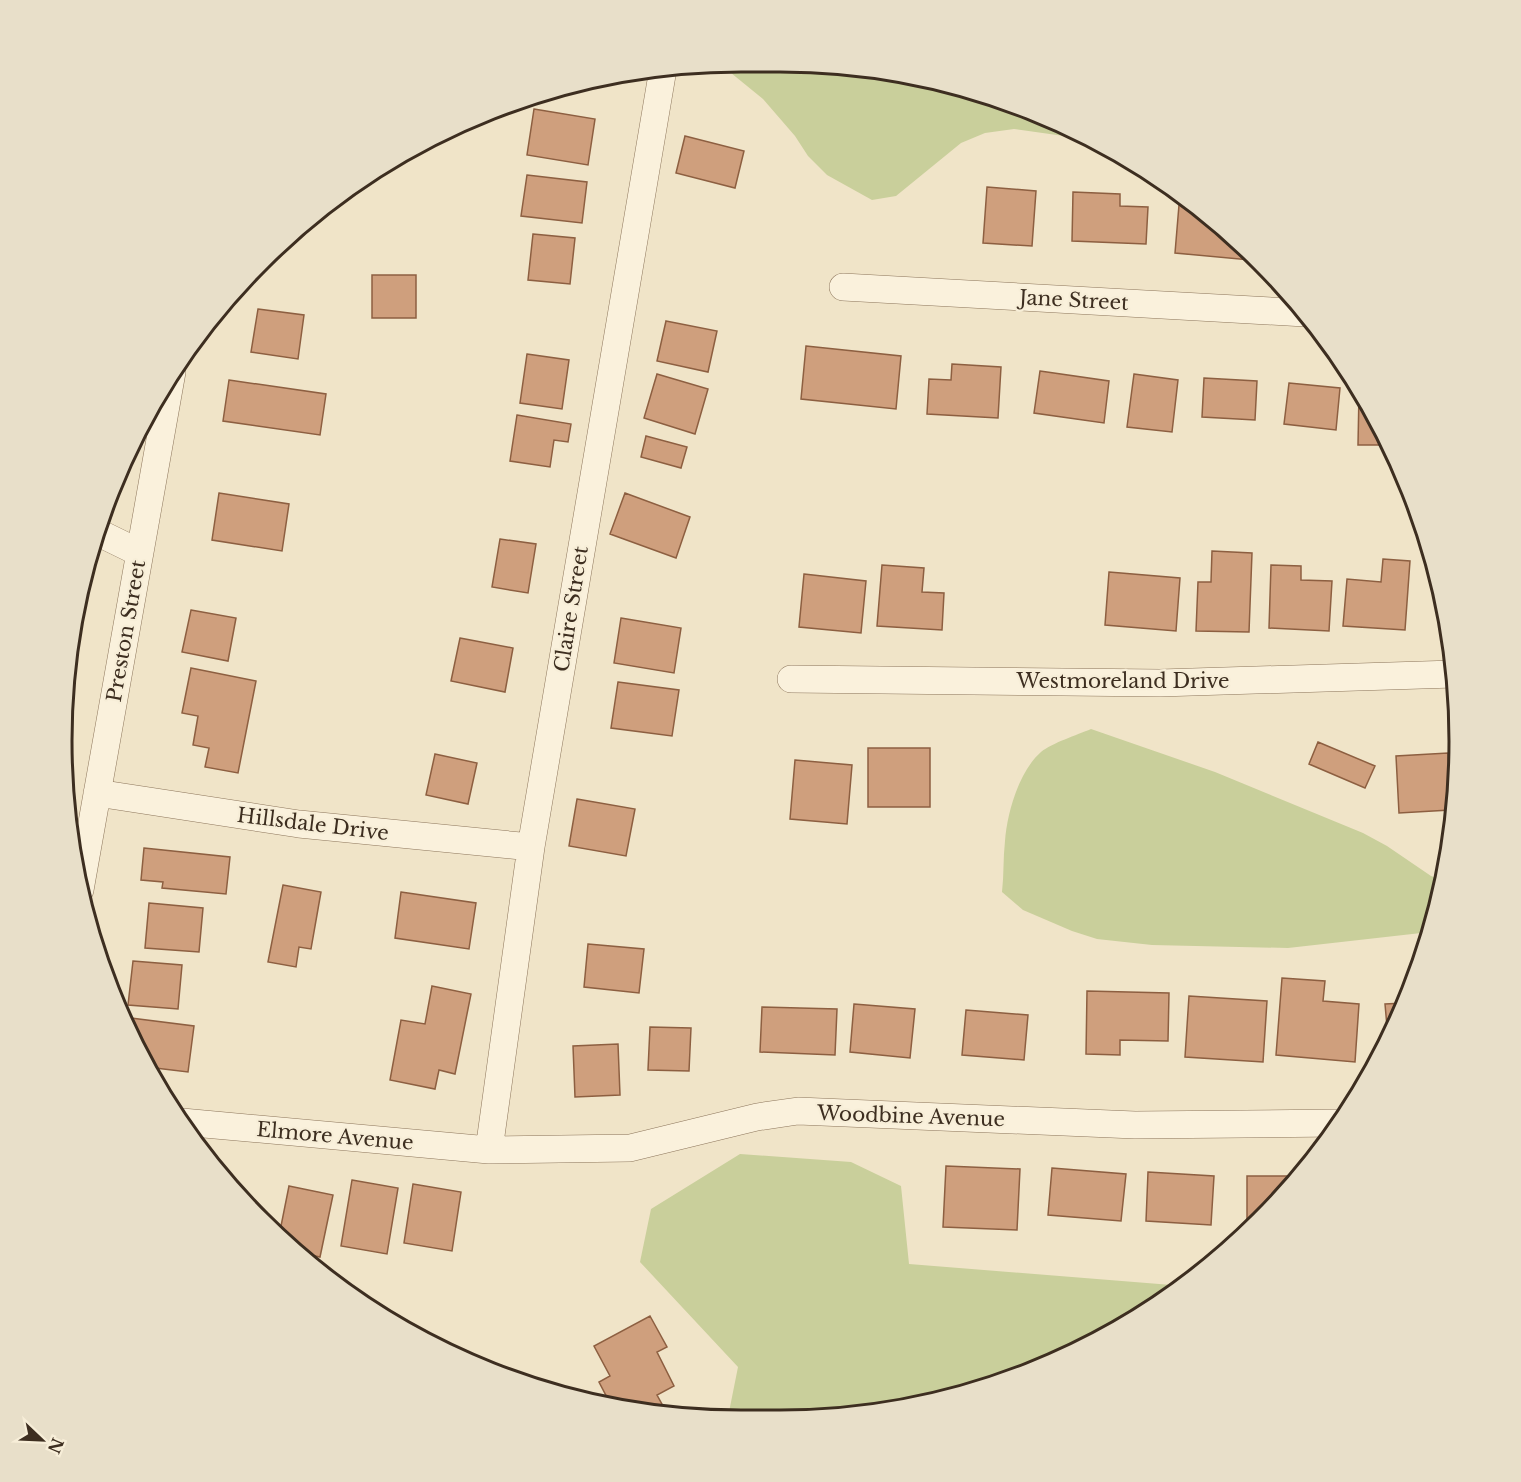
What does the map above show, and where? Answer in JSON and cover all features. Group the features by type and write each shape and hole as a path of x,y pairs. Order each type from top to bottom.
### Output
{"street":[{"name":"Claire Street","path":"489,1150 531,848 662,77"},
{"name":"Jane Street","path":"843,287 1293,312"},
{"name":"Preston Street","path":"82,854 97,793 168,397"},
{"path":"105,536 140,553"},
{"name":"Westmoreland Drive","path":"791,679 1160,683 1445,674"},
{"name":"Hillsdale Drive","path":"97,793 299,824 531,848"},
{"name":"Woodbine Avenue","path":"489,1150 630,1148 757,1117 798,1111 1135,1125 1329,1123"},
{"name":"Elmore Avenue","path":"192,1123 489,1150"}],"green space":[{"path":"730,72 824,73 911,85 995,108 1066,136 1014,129 985,133 961,143 896,196 872,200 827,175 808,156 795,136 763,99"},
{"path":"1091,729 1215,772 1363,833 1435,877 1420,933 1288,948 1152,945 1097,939 1023,910 1002,892 1004,847 1011,806 1020,781 1033,760 1041,752 1058,742"},
{"path":"740,1154 851,1162 901,1186 909,1264 1169,1285 1076,1341 1036,1359 953,1387 911,1397 824,1409 729,1410 738,1367 640,1262 651,1209"}],"building":[{"path":"534,109 595,119 588,165 527,155"},
{"path":"685,136 744,151 735,188 676,173"},
{"path":"527,175 587,182 582,223 521,216"},
{"path":"987,187 1036,191 1032,246 983,243"},
{"path":"1073,192 1120,194 1120,206 1148,207 1146,244 1072,241"},
{"path":"1180,205 1244,259 1175,253"},
{"path":"533,234 575,238 570,284 528,280"},
{"path":"372,275 416,275 416,318 372,318"},
{"path":"258,309 304,315 298,359 251,352"},
{"path":"666,321 717,331 708,372 657,361"},
{"path":"806,346 901,356 896,409 801,399"},
{"path":"527,354 569,360 562,409 520,403"},
{"path":"952,364 1001,367 998,418 927,414 929,379 951,380"},
{"path":"1040,371 1109,381 1104,423 1034,413"},
{"path":"657,374 708,389 695,434 644,418"},
{"path":"1134,374 1178,380 1172,432 1127,427"},
{"path":"1204,378 1257,381 1255,420 1202,417"},
{"path":"229,380 326,394 320,435 223,421"},
{"path":"1289,383 1340,388 1336,430 1284,424"},
{"path":"1359,407 1380,445 1358,445"},
{"path":"517,415 571,424 568,442 554,440 550,467 510,461"},
{"path":"646,436 687,447 681,468 641,457"},
{"path":"219,493 289,504 282,551 212,540"},
{"path":"625,493 690,517 676,558 610,534"},
{"path":"500,539 536,544 528,593 492,587"},
{"path":"1212,551 1252,553 1249,632 1196,631 1198,582 1211,582"},
{"path":"1383,559 1410,561 1405,630 1343,626 1347,579 1381,582"},
{"path":"882,565 924,568 922,592 944,593 942,630 877,626"},
{"path":"1271,565 1301,566 1301,580 1332,581 1329,631 1269,628"},
{"path":"1109,572 1180,578 1176,631 1105,625"},
{"path":"804,574 866,581 861,633 799,627"},
{"path":"191,610 236,618 228,661 182,652"},
{"path":"621,618 681,628 674,673 614,663"},
{"path":"460,638 513,648 505,692 451,681"},
{"path":"191,668 256,681 238,773 205,767 209,748 193,745 198,716 182,713"},
{"path":"618,682 679,690 672,736 611,728"},
{"path":"1318,742 1375,766 1365,788 1309,764"},
{"path":"868,748 930,748 930,807 868,807"},
{"path":"1448,753 1445,810 1399,813 1396,756"},
{"path":"435,754 477,763 468,804 426,795"},
{"path":"795,760 852,765 847,824 790,819"},
{"path":"577,799 635,809 626,856 569,846"},
{"path":"144,848 230,857 226,894 162,888 163,882 141,880"},
{"path":"283,885 321,892 311,949 299,947 296,967 268,962"},
{"path":"401,892 476,903 469,949 395,938"},
{"path":"149,903 203,908 199,952 145,948"},
{"path":"588,944 644,949 639,993 584,987"},
{"path":"133,961 182,965 178,1009 128,1005"},
{"path":"1282,978 1325,981 1323,1001 1359,1004 1355,1062 1276,1055"},
{"path":"432,986 471,994 455,1074 439,1070 435,1089 390,1080 401,1020 425,1024"},
{"path":"1087,991 1169,993 1168,1041 1120,1040 1120,1055 1086,1054"},
{"path":"1189,996 1267,1001 1263,1062 1185,1057"},
{"path":"1395,1003 1387,1022 1385,1004"},
{"path":"854,1004 915,1009 910,1058 850,1052"},
{"path":"762,1007 837,1009 835,1055 760,1052"},
{"path":"966,1010 1028,1015 1024,1060 962,1055"},
{"path":"133,1018 194,1026 188,1072 158,1068"},
{"path":"650,1027 691,1028 689,1071 648,1070"},
{"path":"618,1044 620,1095 575,1097 573,1046"},
{"path":"946,1166 1020,1169 1017,1230 943,1227"},
{"path":"1052,1168 1126,1174 1121,1221 1048,1215"},
{"path":"1148,1172 1214,1176 1211,1225 1146,1221"},
{"path":"1247,1176 1288,1176 1253,1214 1247,1220"},
{"path":"352,1180 398,1188 387,1254 341,1246"},
{"path":"413,1184 461,1192 452,1251 404,1243"},
{"path":"289,1186 333,1195 320,1257 314,1256 281,1226"},
{"path":"650,1316 667,1347 657,1352 674,1386 657,1395 662,1405 606,1396 599,1382 610,1376 594,1346"}]}
